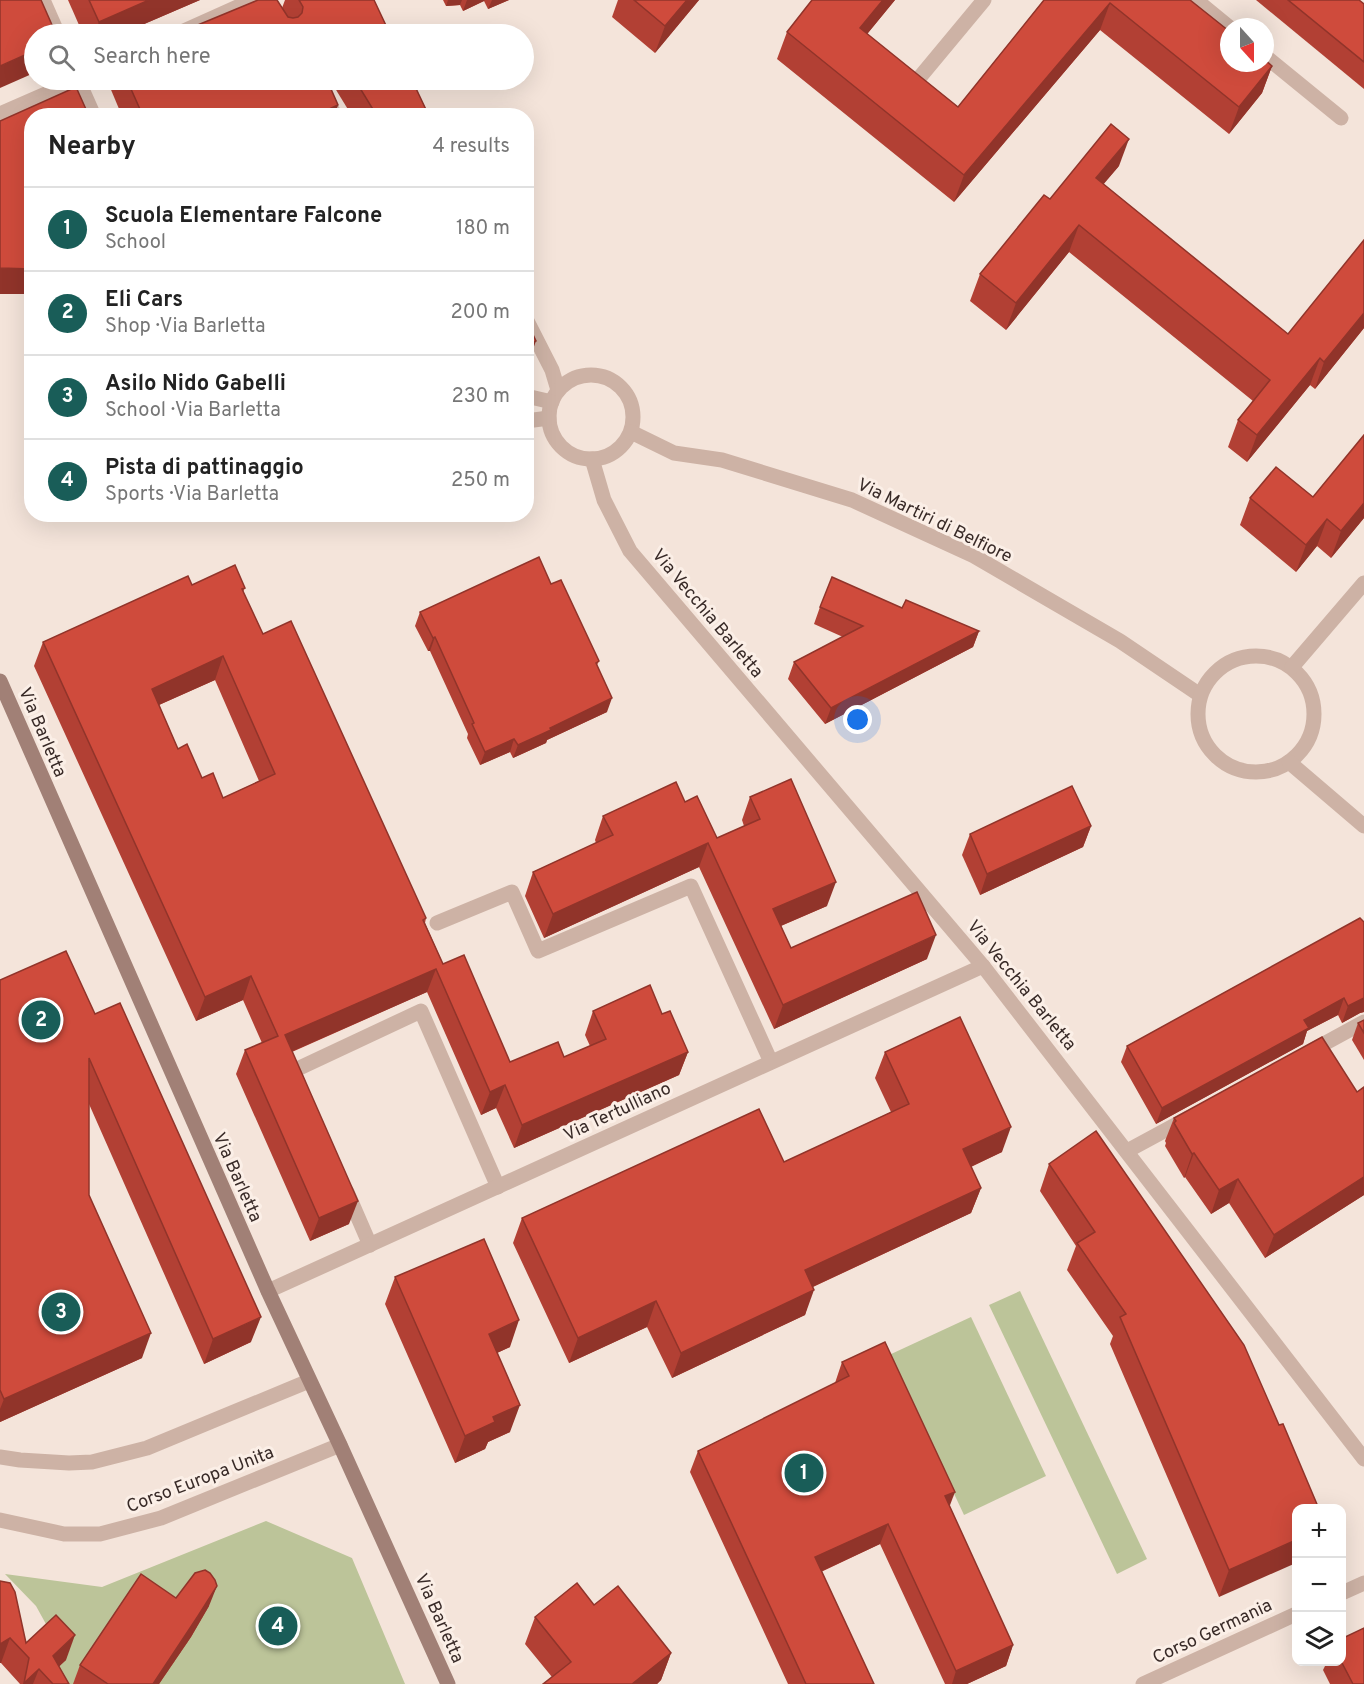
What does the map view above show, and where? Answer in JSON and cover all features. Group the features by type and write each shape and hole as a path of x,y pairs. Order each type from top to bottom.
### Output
{"main road":[{"name":"Via Barletta","path":"0,681 268,1291 448,1684"}],"street":[{"path":"43,0 54,24"},
{"path":"199,24 253,0"},
{"path":"921,77 984,0"},
{"path":"1196,0 1220,20"},
{"path":"1274,63 1341,118"},
{"path":"0,114 55,90"},
{"path":"82,90 90,108"},
{"path":"319,90 331,108"},
{"path":"534,335 560,391"},
{"path":"591,375 607,378 621,387 630,400 634,416 631,432 622,446 608,456 592,459 576,456 562,447 553,434 549,418 560,391 574,379 591,375"},
{"path":"534,395 560,391"},
{"path":"534,420 549,418"},
{"name":"Via Martiri di Belfiore","path":"631,432 674,453 722,460 852,500 974,556 1120,641 1200,695"},
{"name":"Via Vecchia Barletta","path":"592,459 604,500 630,551 984,966 1364,1460"},
{"path":"1292,667 1364,584"},
{"path":"1266,657 1292,667 1304,681 1312,697 1315,715 1311,734 1303,750 1289,762 1272,770 1255,773 1236,769 1220,761 1208,747 1200,731 1197,713 1200,695 1209,679 1222,666 1239,658 1266,657"},
{"path":"1289,762 1364,826"},
{"path":"437,923 512,892 538,951 691,886 771,1062"},
{"name":"Via Tertulliano","path":"268,1291 984,966"},
{"path":"303,1093 293,1071 421,1011 498,1186"},
{"path":"1292,1061 1364,1022"},
{"path":"1127,1151 1199,1112"},
{"path":"341,1180 370,1245"},
{"path":"0,1457 30,1461 92,1462 147,1448 309,1381"},
{"name":"Corso Europa Unita","path":"0,1520 64,1534 100,1534 161,1518 340,1445"},
{"path":"1346,1591 1364,1583"},
{"name":"Corso Germania","path":"1143,1684 1292,1616"}],"green space":[{"path":"1020,1291 1147,1559 1117,1574 989,1305"},
{"path":"971,1317 1046,1476 964,1515 889,1355"},
{"path":"266,1521 352,1558 405,1684 58,1684 57,1644 36,1606 5,1574 102,1587"}],"building":[{"path":"0,0 41,0 52,24 24,24 24,55 0,66"},
{"path":"89,0 149,0 99,22"},
{"path":"258,0 277,0 288,17 293,18 302,13 303,7 299,0 374,0 385,24 200,24"},
{"path":"634,0 687,0 665,26"},
{"path":"812,0 883,0 860,28 958,107 1044,0 1190,0 1220,24 1220,72 1267,72 1239,107 1110,3 964,175 787,32"},
{"path":"1288,0 1359,0 1364,4 1364,62"},
{"path":"69,90 77,90 85,108 29,108"},
{"path":"131,90 331,90 338,105 331,108 139,108"},
{"path":"361,90 417,90 425,108 372,108"},
{"path":"24,110 24,269 0,268 0,121"},
{"path":"1111,124 1129,139 1096,178 1288,334 1364,240 1364,313 1324,362 1320,358 1257,435 1238,420 1270,380 1079,225 1016,303 980,274 1044,195 1050,199"},
{"path":"1364,435 1364,503 1341,531 1327,519 1306,545 1250,498 1276,467 1313,497"},
{"path":"539,557 551,584 561,580 599,661 596,663 612,698 518,745 514,739 485,752 435,637 433,638 420,612"},
{"path":"235,565 245,588 242,589 263,634 291,621 426,918 423,920 443,964 464,955 510,1062 558,1042 564,1057 606,1039 593,1011 650,985 662,1014 670,1011 688,1052 522,1125 505,1085 490,1092 436,969 285,1035 358,1201 319,1218 245,1050 278,1036 251,976 205,997 43,642 188,576 192,585","holes":["223,656 275,774 223,798 213,773 202,778 187,744 178,749 152,689"]},
{"path":"832,577 902,608 906,600 979,631 831,708 794,662 863,626 820,607"},
{"path":"791,779 836,882 773,909 791,948 917,892 936,935 783,1005 708,843 553,914 533,872 613,835 603,816 676,782 685,802 697,796 717,838 760,819 750,797"},
{"path":"1072,786 1091,826 987,874 970,834"},
{"path":"1360,918 1364,922 1364,998 1348,1006 1344,998 1304,1020 1309,1028 1162,1108 1127,1046"},
{"path":"66,951 95,1014 120,1003 261,1317 213,1339 89,1058 89,1195 151,1333 4,1399 0,1390 0,980"},
{"path":"960,1017 1011,1127 963,1149 981,1188 805,1270 814,1290 681,1353 656,1301 578,1338 522,1218 759,1109 784,1162 909,1104 885,1052"},
{"path":"1364,1020 1364,1033 1358,1023"},
{"path":"1322,1037 1357,1092 1364,1087 1364,1177 1274,1235 1238,1179 1219,1190 1194,1153 1192,1154 1174,1123 1176,1121 1174,1118"},
{"path":"1096,1131 1244,1345 1279,1425 1283,1424 1317,1504 1292,1504 1292,1542 1229,1570 1120,1317 1126,1314 1077,1243 1095,1232 1049,1164"},
{"path":"484,1239 519,1320 489,1334 520,1405 493,1417 495,1422 465,1436 395,1277"},
{"path":"885,1342 955,1492 945,1496 1013,1645 956,1671 888,1524 815,1557 874,1684 806,1684 698,1451 849,1376 842,1362"},
{"path":"205,1570 210,1573 217,1586 153,1684 108,1684 80,1665 141,1574 176,1598 195,1573"},
{"path":"0,1581 10,1583 15,1592 26,1643 56,1615 75,1635 53,1656 69,1684 53,1684 39,1669 24,1683 29,1658 10,1638 0,1644"},
{"path":"577,1583 594,1605 618,1586 671,1653 632,1684 543,1684 571,1662 535,1617"},
{"path":"1364,1628 1364,1684 1353,1684 1344,1666 1346,1666 1346,1637"}],"place":[{"name":"Eli Cars","path":"41,1020"},
{"name":"Asilo Nido Gabelli","path":"61,1312"},
{"name":"Scuola Elementare Falcone","path":"804,1473"},
{"name":"Pista di pattinaggio","path":"278,1626"}]}
